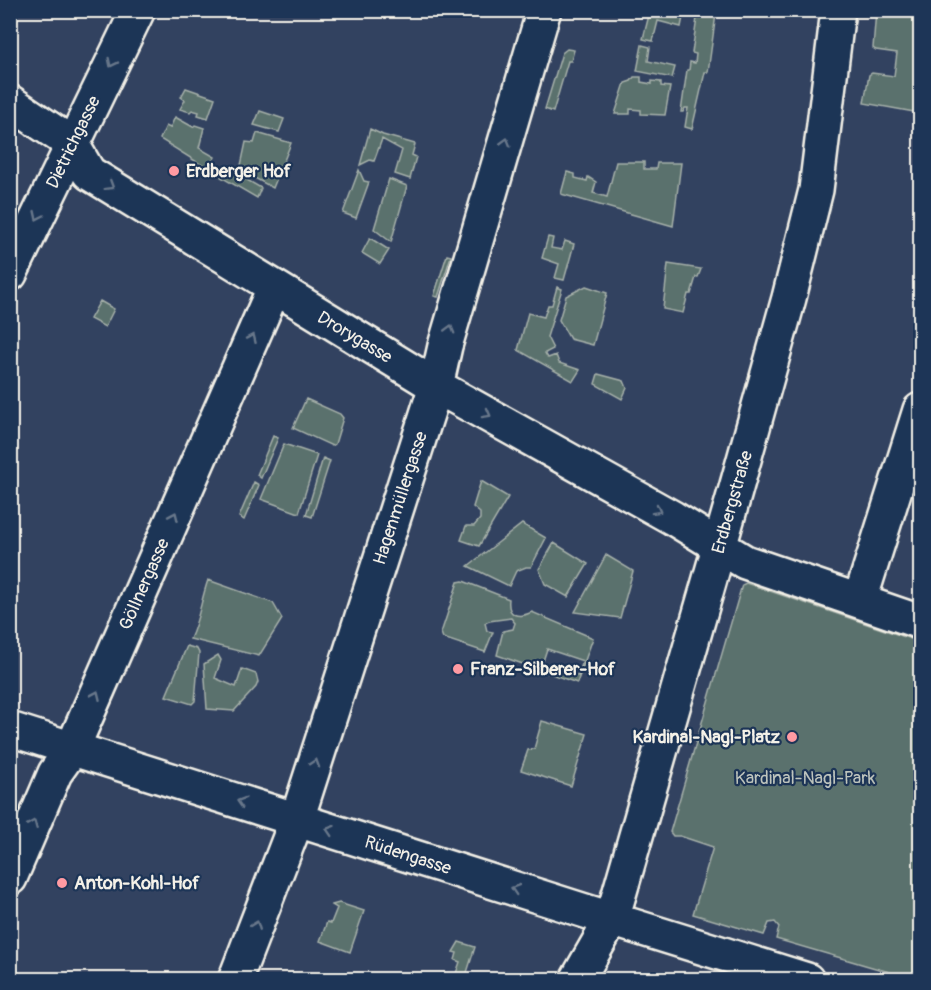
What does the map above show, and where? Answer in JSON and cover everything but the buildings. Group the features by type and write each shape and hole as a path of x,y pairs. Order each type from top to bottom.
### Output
{"street":[{"name":"Dietrichgasse","path":"10,274 138,10"},
{"name":"Hagenmüllergasse","path":"235,980 297,819 436,386 445,346 544,10"},
{"name":"Erdbergstraße","path":"577,980 612,919 789,298 816,190 838,10"},
{"name":"Drorygasse","path":"10,102 72,144 89,173 436,386 719,546"},
{"name":"Göllnergasse","path":"10,878 55,773 72,748 274,288"},
{"path":"860,600 921,410"},
{"path":"719,546 746,562 921,622"},
{"name":"Rüdengasse","path":"10,729 807,980"}],"green space":[{"path":"650,11 683,17 681,27 658,21 653,41 643,39"},
{"path":"698,11 713,11 713,14 716,14 708,72 705,72 692,129 685,127 688,108 681,112 687,70 689,70 690,62 695,63 696,54 692,53"},
{"path":"876,11 920,11 920,113 864,103 869,75 872,73 894,76 897,53 873,48"},
{"path":"642,45 650,47 648,61 675,67 672,78 637,71"},
{"path":"567,49 574,50 571,61 568,61 553,112 545,109 562,53"},
{"path":"634,77 641,77 641,82 652,84 652,81 661,82 661,86 670,87 665,115 641,114 641,110 630,109 630,114 615,114 625,83"},
{"path":"186,88 215,98 208,118 198,115 199,112 180,109 185,100 181,97"},
{"path":"260,111 284,119 279,132 254,125"},
{"path":"175,117 193,127 195,125 204,128 199,148 215,157 208,169 160,139 166,126 170,128"},
{"path":"370,129 415,144 412,155 416,157 410,179 395,174 402,150 382,139 374,161 370,160 360,165"},
{"path":"257,133 291,143 273,188 240,170 246,142 254,143"},
{"path":"616,162 644,162 644,169 656,169 657,163 681,163 673,226 561,194 567,172 575,174 575,178 587,181 588,177 596,182 593,193 607,197"},
{"path":"359,170 364,181 369,182 356,218 343,213"},
{"path":"227,172 235,173 261,188 257,198 221,177"},
{"path":"389,179 407,186 391,242 374,229"},
{"path":"548,237 553,238 551,248 562,250 565,241 574,244 564,280 555,278 559,264 542,258"},
{"path":"370,238 389,250 380,264 362,253"},
{"path":"447,255 451,256 438,297 434,296"},
{"path":"668,264 701,269 691,294 688,294 683,313 663,309"},
{"path":"586,286 607,293 593,345 570,339 559,320 566,296"},
{"path":"557,287 562,289 547,337 553,349 545,353 548,358 556,355 559,363 580,370 573,381 518,350 528,313 544,317 548,305 552,305"},
{"path":"100,301 114,309 105,327 90,319"},
{"path":"598,374 624,381 627,388 622,399 595,384"},
{"path":"306,399 340,414 343,418 335,444 332,446 293,428"},
{"path":"273,436 278,438 261,478 257,475"},
{"path":"284,444 317,455 299,513 261,499"},
{"path":"323,458 330,461 312,517 306,515"},
{"path":"481,481 508,497 479,546 461,540 466,526 474,526 480,519 480,513 473,507"},
{"path":"254,482 259,485 244,520 239,517"},
{"path":"522,524 546,538 531,567 516,571 509,586 468,566"},
{"path":"554,543 588,564 568,597 545,584 539,569"},
{"path":"606,555 633,571 620,618 575,612"},
{"path":"208,580 273,603 282,619 259,656 190,639"},
{"path":"463,581 509,599 510,609 514,614 522,615 532,612 593,638 577,683 497,655 503,631 513,629 515,623 511,618 485,623 487,631 493,632 485,652 443,638 441,633 458,582","holes":["547,649 583,661 578,676 542,664"]},
{"name":"Kardinal-Nagl-Park","path":"746,583 920,642 920,955 913,979 776,939 779,927 775,922 769,923 764,935 693,914 713,847 680,836 673,836 670,832 742,585"},
{"path":"187,646 197,649 199,653 195,701 192,704 166,696"},
{"path":"218,655 221,660 215,678 236,687 242,669 256,674 258,682 256,687 234,711 207,709 204,664"},
{"path":"542,721 587,734 571,786 521,770 528,750 534,749"},
{"path":"339,903 364,911 350,952 320,941 327,922 331,923 337,908 332,905"},
{"path":"459,942 475,947 465,979 454,979 460,962 455,960 457,953 453,952"}],"place":[{"name":"Erdberger Hof","path":"174,171"},
{"name":"Franz-Silberer-Hof","path":"458,669"},
{"name":"Kardinal-Nagl-Platz","path":"792,737"},
{"name":"Anton-Kohl-Hof","path":"62,883"}]}
